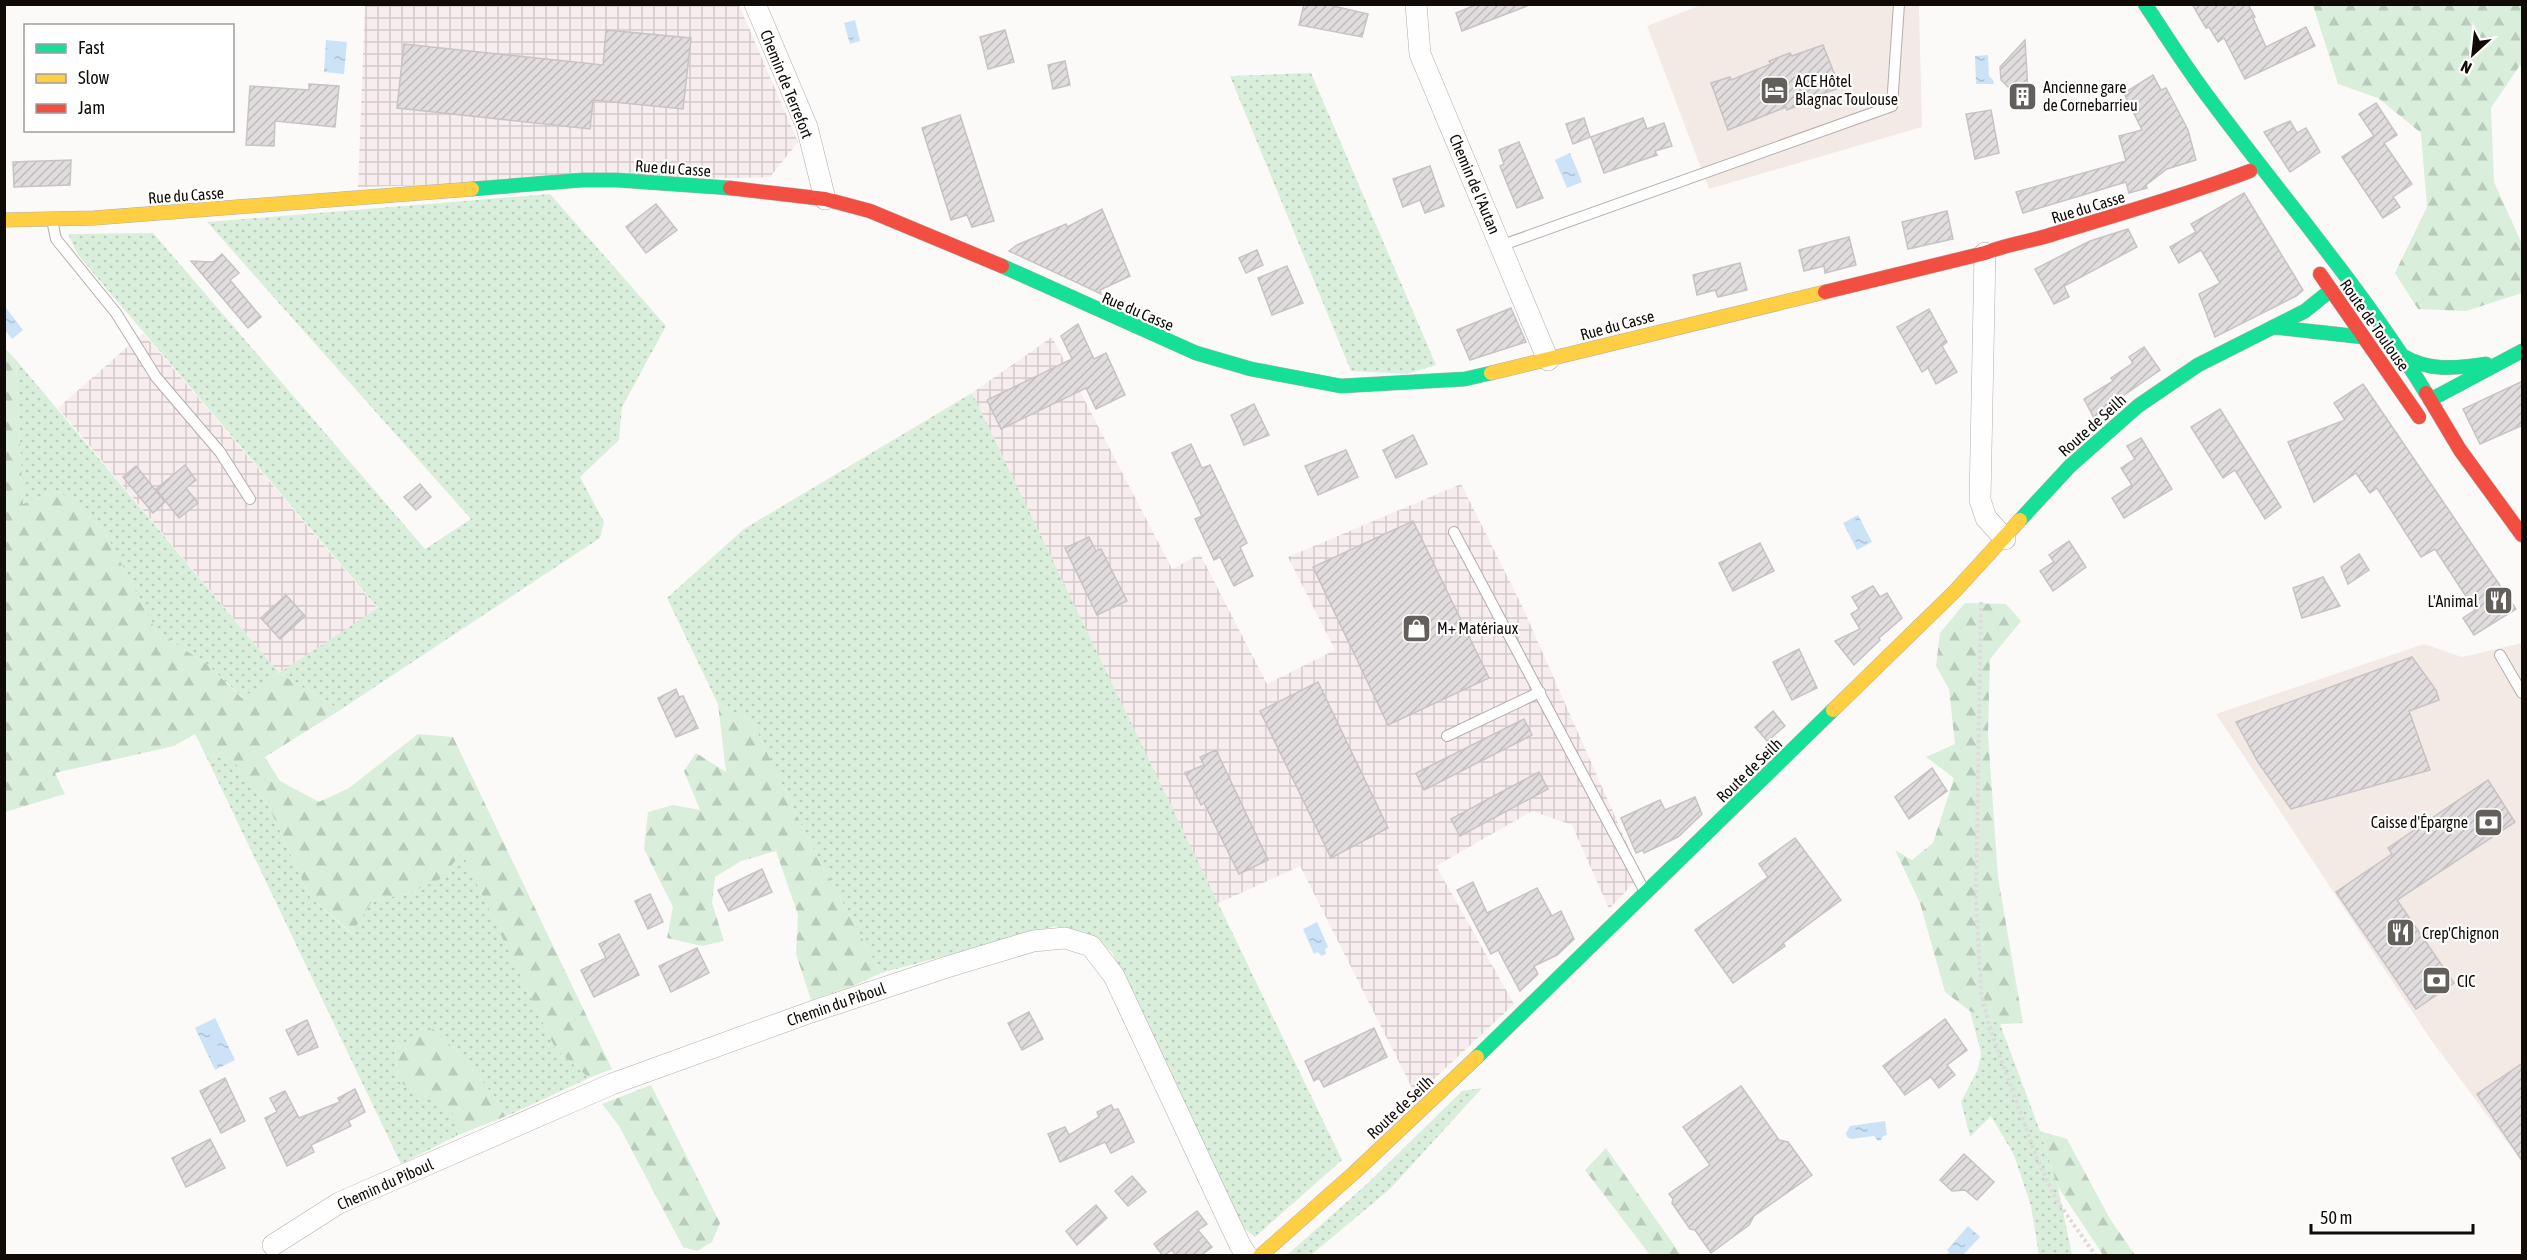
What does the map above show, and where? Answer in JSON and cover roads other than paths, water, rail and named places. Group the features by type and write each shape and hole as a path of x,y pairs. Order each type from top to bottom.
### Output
{"street":[{"name":"Chemin de Terrefort","path":"755,4 807,127 825,199"},
{"name":"Chemin de l'Autan","path":"1416,4 1420,54 1548,360"},
{"name":"Route de Toulouse","path":"2145,4 2211,101 2331,255 2403,356 2517,539"},
{"name":"Route de Toulouse","path":"2211,101 2237,153 2264,193"},
{"name":"Rue du Casse","path":"4,220 226,209 583,180 616,180 752,190 825,199 870,211 970,252 1186,349 1251,369 1341,386 1392,385 1465,379 1985,253 2005,245 2037,239 2211,186 2250,171"},
{"path":"1985,253 1980,500 1986,518 2005,539"},
{"name":"Route de Toulouse","path":"2315,266 2428,430"},
{"path":"2331,290 2349,300 2384,330"},
{"name":"Route de Seilh","path":"1260,1256 1422,1110 1646,893 1955,591 2070,466 2138,406 2198,364 2305,311 2331,290"},
{"path":"2273,327 2363,337 2416,396 2430,400 2523,351"},
{"path":"2403,356 2414,364 2433,369 2499,363"},
{"name":"Route de Toulouse","path":"2466,482 2517,539"},
{"name":"Chemin du Piboul","path":"273,1245 339,1203 612,1084 811,1012 947,967 1033,941 1065,938 1091,946 1114,976 1247,1256"}],"lane":[{"path":"1500,246 1892,106 1899,4"},
{"path":"52,219 56,239 116,313 156,377 220,452 250,500"},
{"path":"1454,532 1646,893"},
{"path":"2500,655 2523,693"},
{"path":"1447,736 1539,692"}],"water":[{"path":"855,20 860,41 850,44 844,23"},
{"path":"326,40 347,42 344,74 324,72"},
{"path":"1988,55 1989,76 1994,84 1976,84 1975,56"},
{"path":"1570,153 1582,182 1567,188 1555,160"},
{"path":"6,308 23,330 12,339 5,330"},
{"path":"1858,515 1872,542 1857,550 1843,523"},
{"path":"1317,922 1328,947 1325,949 1326,954 1321,956 1318,952 1314,954 1303,929"},
{"path":"215,1018 235,1060 215,1070 195,1028"},
{"path":"1885,1121 1887,1135 1881,1140 1878,1141 1874,1136 1851,1139 1847,1137 1846,1133 1850,1126"},
{"path":"1968,1226 1980,1237 1963,1255 1947,1255 1949,1252 1947,1250"}],"place":[{"name":"ACE Hôtel Blagnac Toulouse","path":"1774,90"},
{"name":"Ancienne gare de Cornebarrieu","path":"2022,96"},
{"name":"L'Animal","path":"2499,601"},
{"name":"M+ Matériaux","path":"1416,628"},
{"name":"Caisse d'Épargne","path":"2489,822"},
{"name":"Crep'Chignon","path":"2401,933"},
{"name":"CIC","path":"2436,981"}]}
